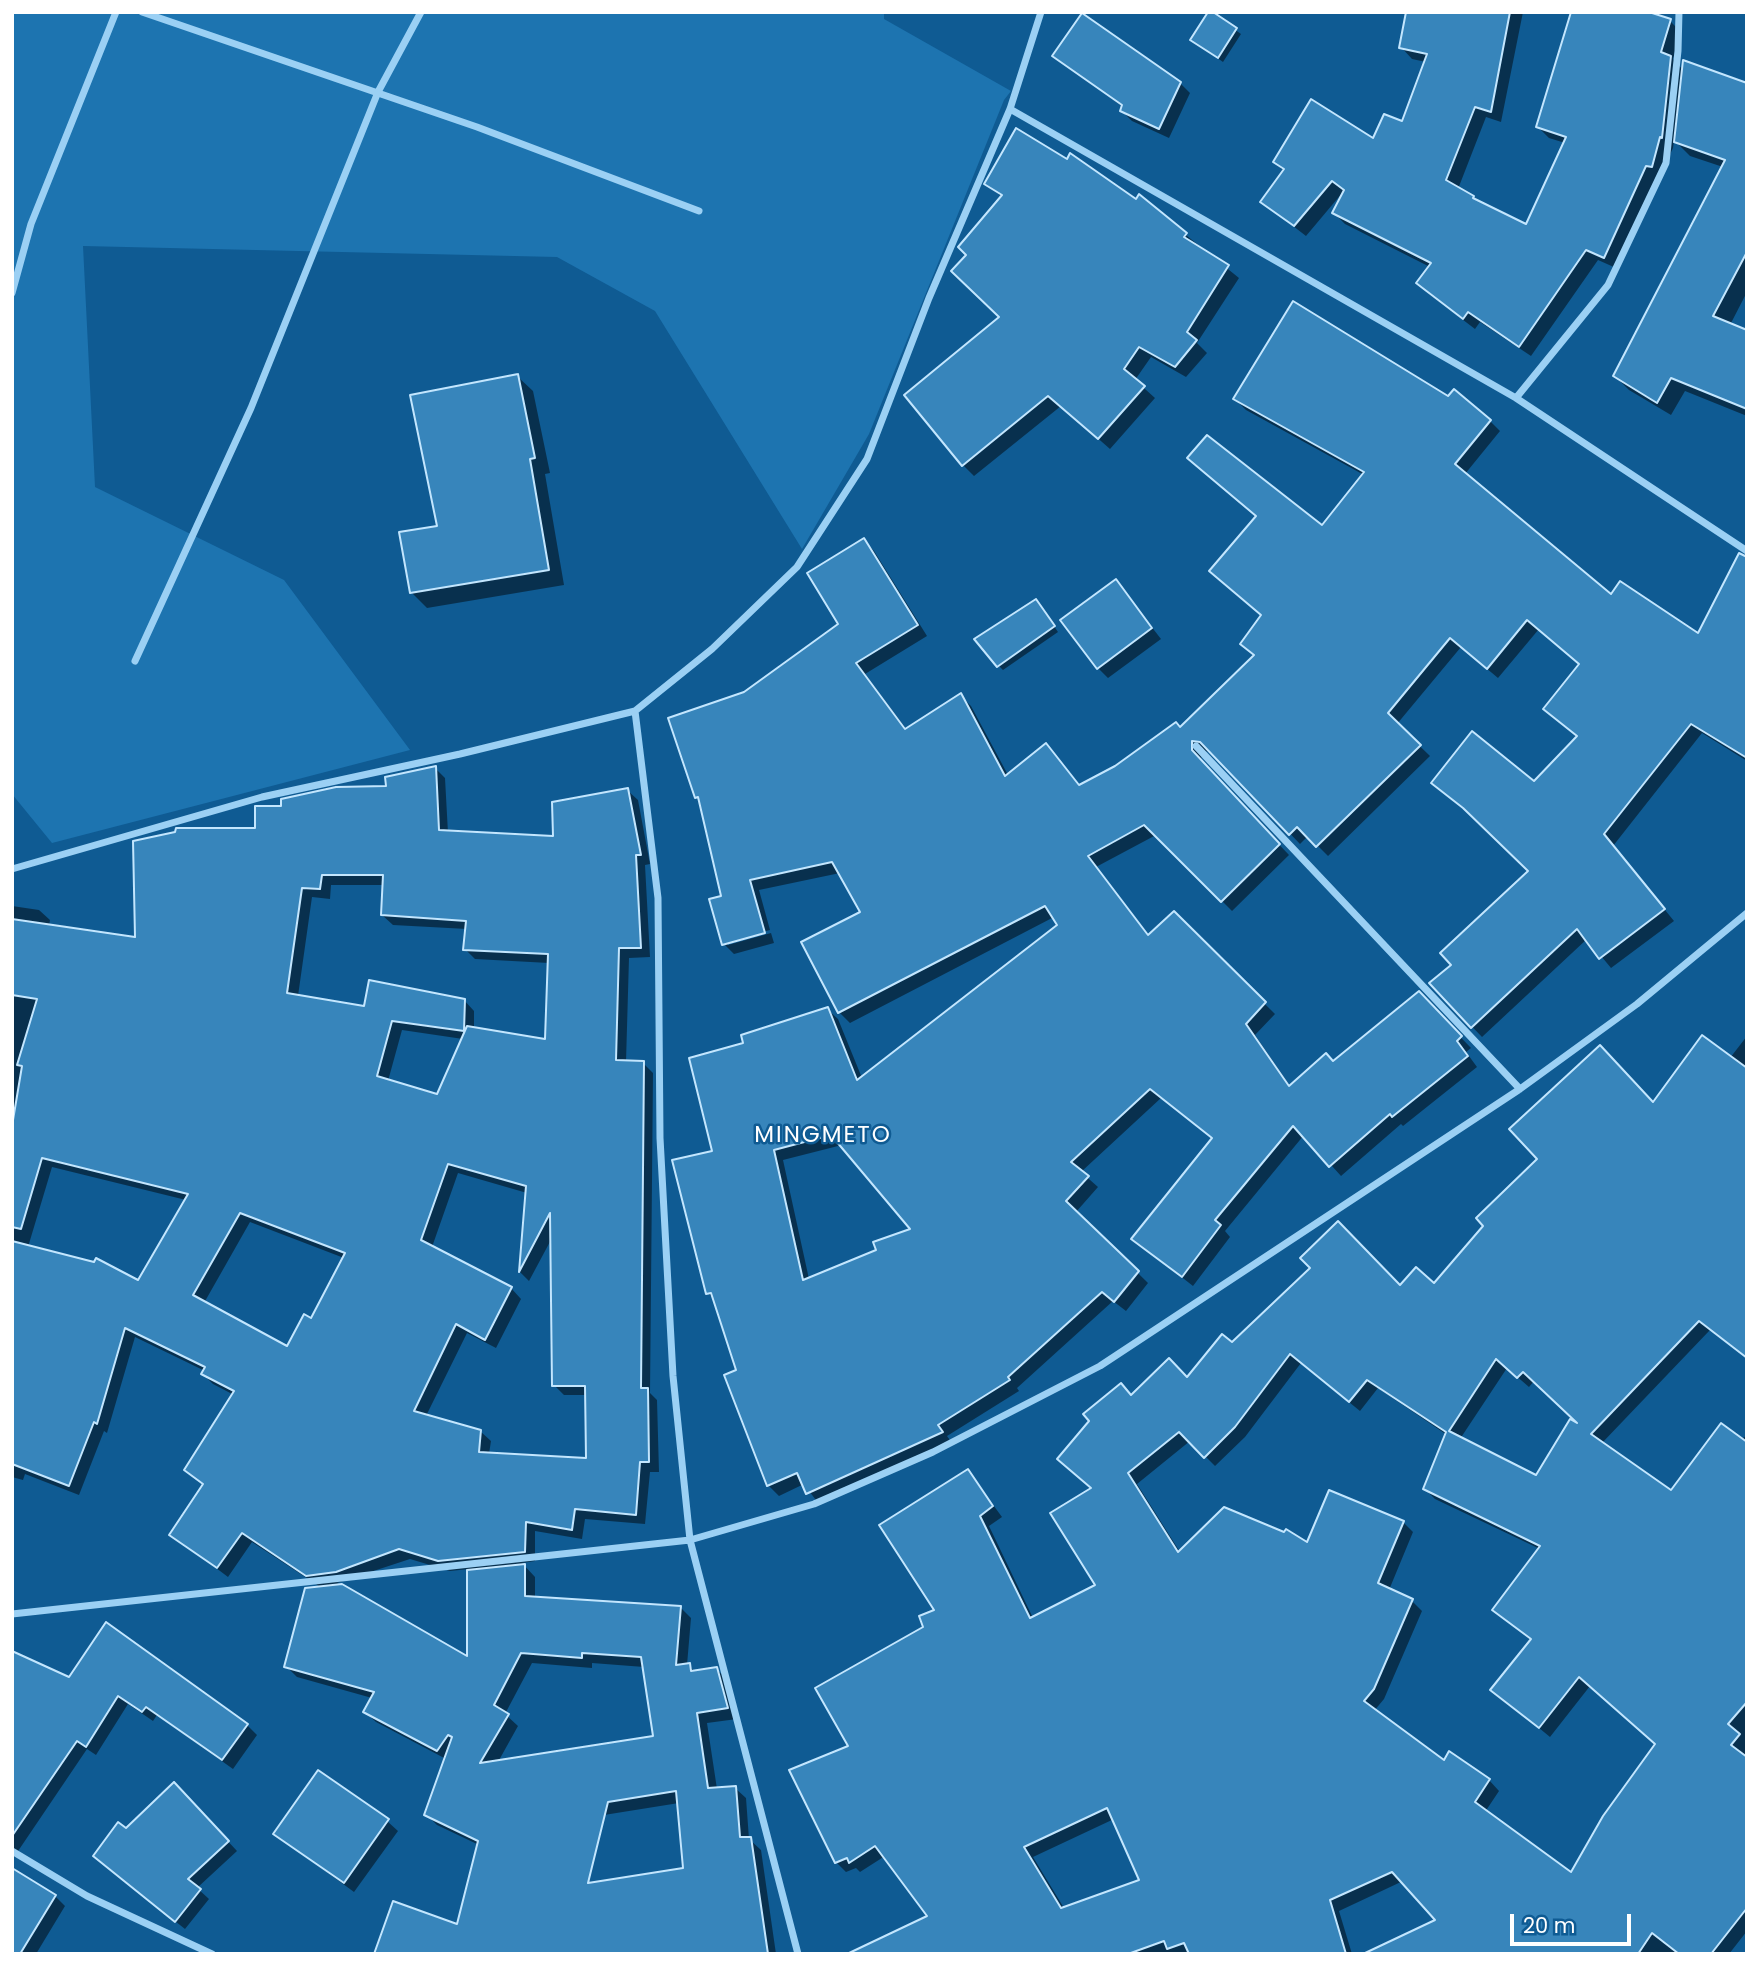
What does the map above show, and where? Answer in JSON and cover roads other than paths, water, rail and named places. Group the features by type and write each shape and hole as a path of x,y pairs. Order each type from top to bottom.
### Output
{"street":[{"path":"12,293 32,224 116,12"},
{"path":"142,12 377,92 699,211"},
{"path":"135,661 251,408 377,92 421,12"},
{"path":"12,869 262,797 460,754 635,711 712,649 797,567 867,459 929,298 1010,109 1041,12"},
{"path":"1516,398 1608,285 1666,163 1678,51 1679,12"},
{"path":"1010,109 1516,398 1747,551"},
{"path":"635,711 658,898 660,1138 673,1376 690,1540 798,1954"},
{"path":"1196,746 1520,1089"},
{"path":"12,1614 690,1540 814,1504 933,1452 1100,1366 1520,1089 1637,1004 1747,913"},
{"path":"12,1852 87,1896 212,1954"}],"district":[{"name":"MINGMETO","path":"823,1136"}]}
